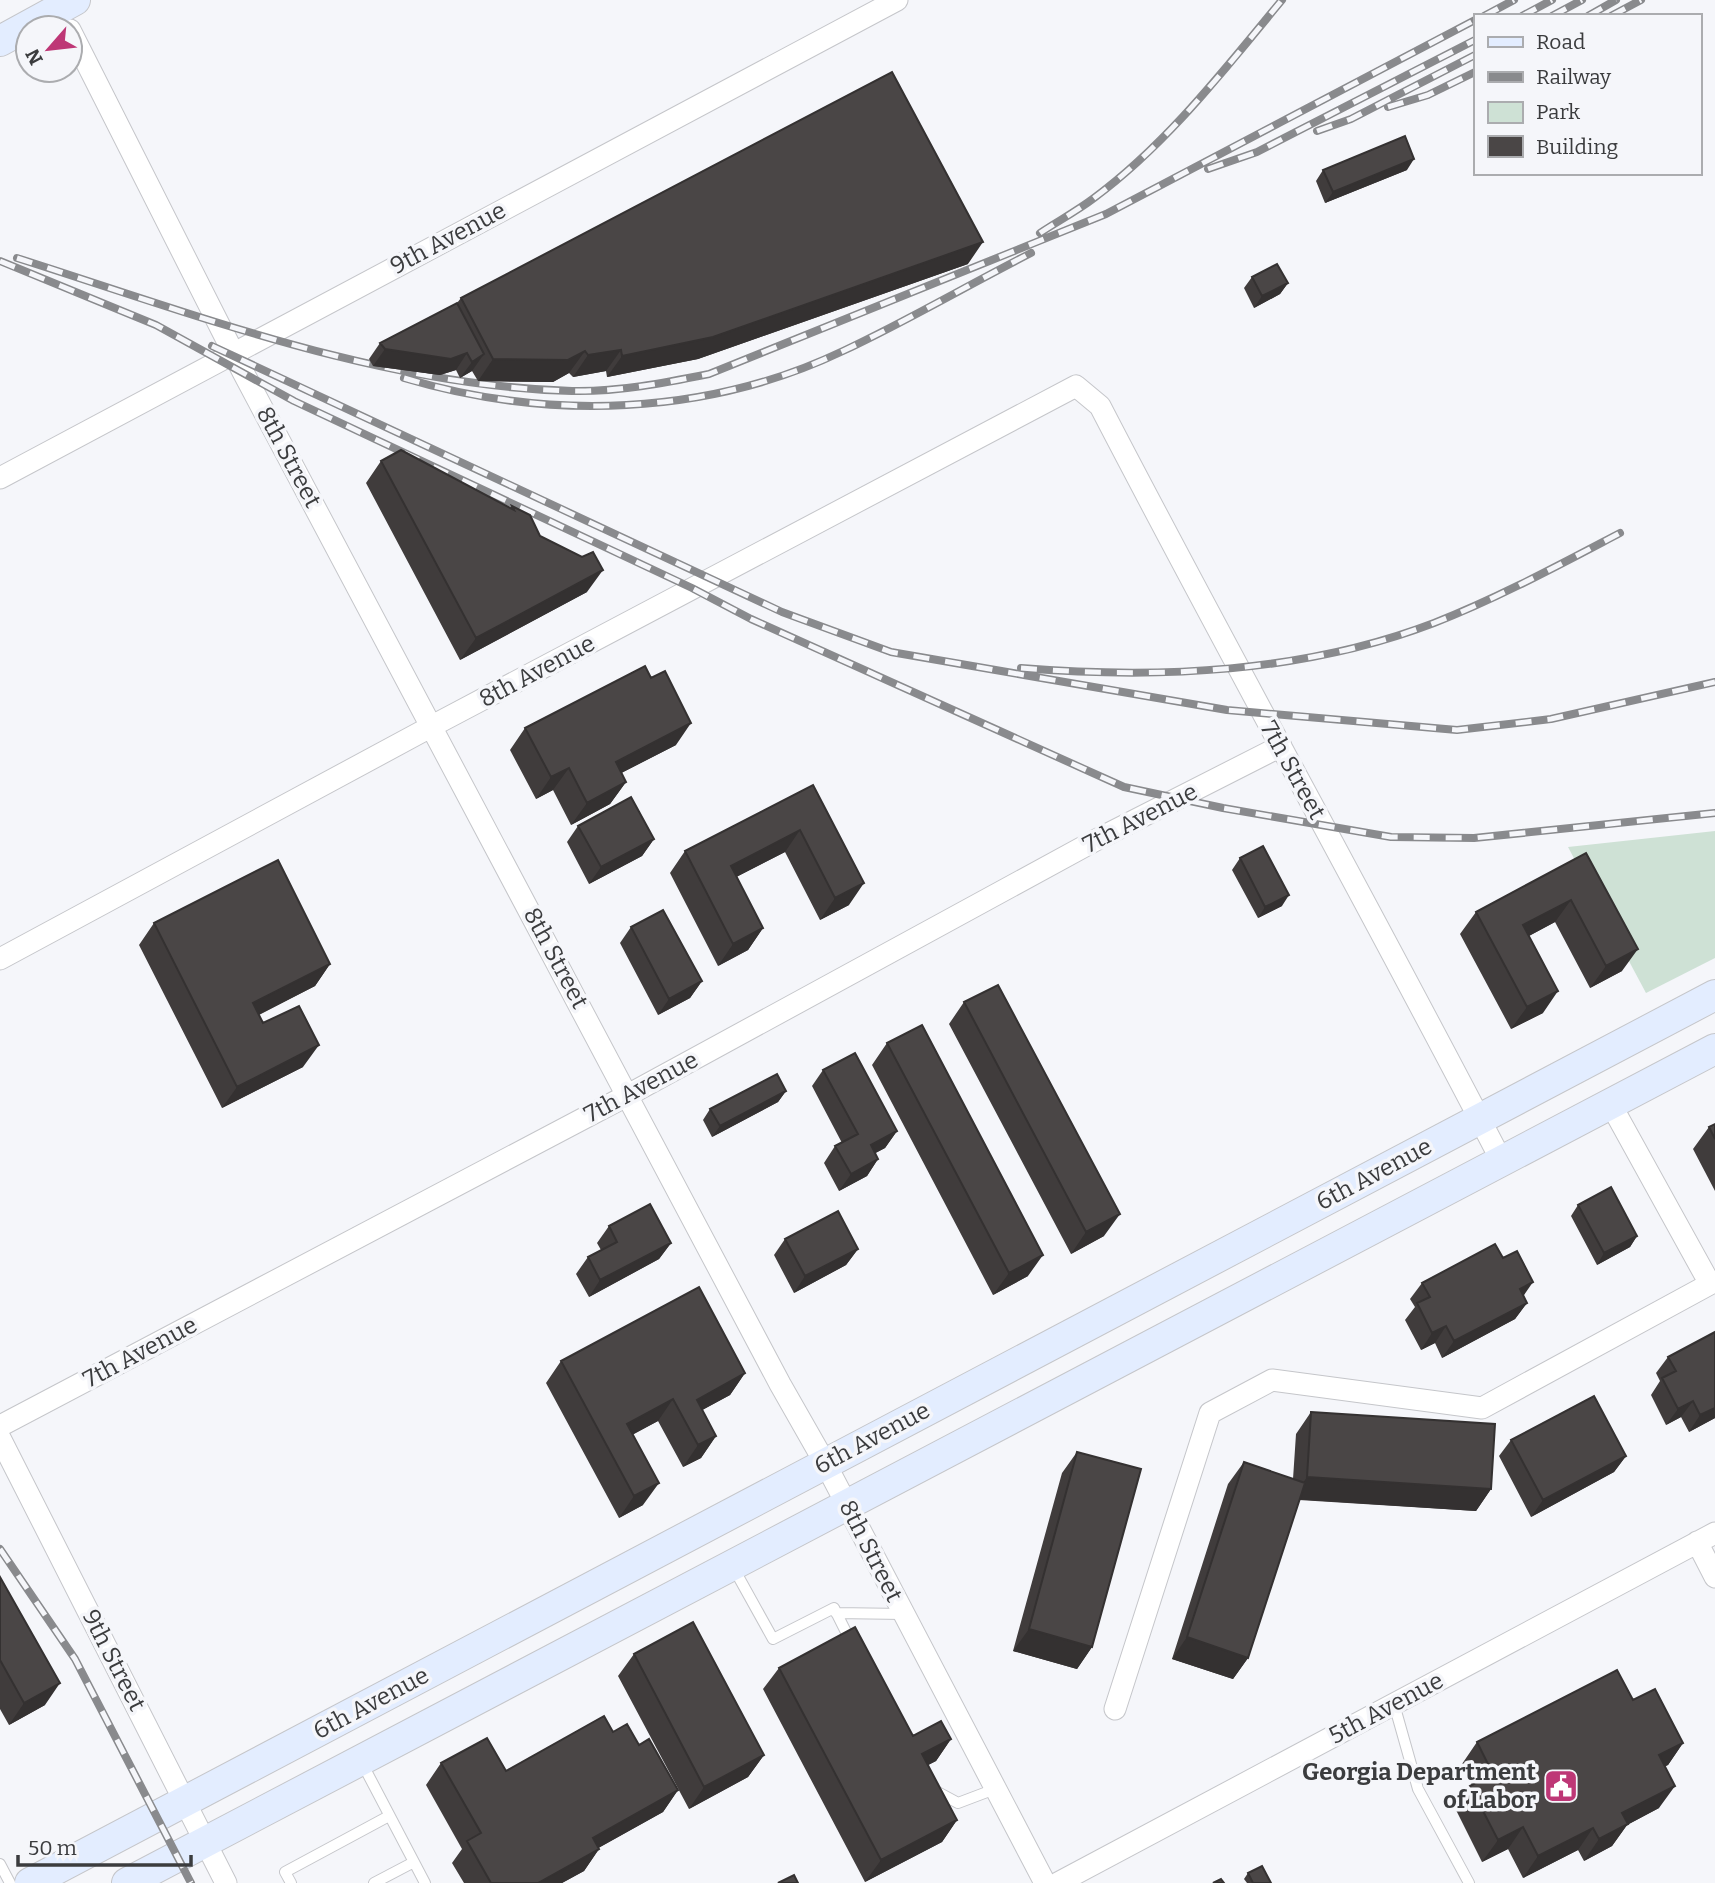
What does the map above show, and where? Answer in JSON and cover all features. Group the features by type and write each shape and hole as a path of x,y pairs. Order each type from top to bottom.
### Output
{"main road":[{"name":"6th Avenue","path":"30,1883 1715,995"},
{"name":"6th Avenue","path":"127,1883 1715,1049"}],"street":[{"name":"9th Avenue","path":"0,478 897,0"},
{"name":"8th Street","path":"84,49 234,354 780,1384 847,1504 1045,1883"},
{"name":"8th Avenue","path":"0,959 433,725 1076,386"},
{"name":"7th Street","path":"1076,386 1100,406 1214,626 1281,746 1501,1160"},
{"name":"7th Avenue","path":"0,1426 628,1095 1096,840 1281,746"},
{"path":"1115,1709 1210,1413 1272,1380 1482,1408 1710,1284 1610,1103"},
{"name":"9th Street","path":"0,1438 187,1801 226,1883"},
{"path":"1706,1538 1715,1577"},
{"name":"5th Avenue","path":"1058,1883 1706,1538"}],"lane":[{"path":"731,1564 773,1639 834,1608 858,1656"},
{"path":"836,1613 903,1614"},
{"path":"1394,1704 1418,1789 1469,1883"},
{"path":"360,1760 425,1883"},
{"path":"925,1779 930,1788 958,1803 996,1789"},
{"path":"288,1878 390,1816"},
{"path":"374,1883 414,1862"},
{"path":"0,1864 10,1883"}],"green space":[{"path":"1715,831 1715,958 1646,993 1568,847"}],"building":[{"path":"892,72 983,242 713,337 622,356 621,350 588,355 585,351 568,360 493,359 461,298"},
{"path":"1405,136 1414,159 1333,192 1323,170"},
{"path":"1277,264 1288,283 1262,296 1252,277"},
{"path":"457,303 484,354 472,362 467,353 451,359 385,349 380,343"},
{"path":"401,450 514,510 512,506 530,515 540,536 582,557 593,552 603,570 476,638 381,461"},
{"path":"645,666 651,678 665,671 691,723 616,762 626,782 587,803 569,768 551,777 525,728"},
{"path":"813,785 864,883 835,898 800,830 731,866 763,928 733,944 685,851"},
{"path":"631,797 654,839 601,867 578,826"},
{"path":"1263,846 1289,895 1265,907 1240,858"},
{"path":"1586,853 1638,949 1606,966 1571,900 1523,925 1558,991 1527,1007 1476,912"},
{"path":"278,860 330,964 253,1003 263,1023 299,1006 319,1045 237,1087 154,923"},
{"path":"663,910 702,981 669,999 631,927"},
{"path":"998,985 1120,1214 1086,1232 964,1002"},
{"path":"922,1025 1043,1255 1009,1273 887,1043"},
{"path":"855,1053 897,1131 871,1145 878,1159 851,1174 835,1146 858,1134 823,1070"},
{"path":"777,1074 786,1091 720,1126 710,1109"},
{"path":"1715,1124 1715,1139 1709,1127"},
{"path":"1611,1187 1637,1236 1604,1253 1578,1205"},
{"path":"650,1204 671,1243 600,1280 588,1257 617,1242 609,1226"},
{"path":"838,1211 858,1249 805,1276 785,1239"},
{"path":"1495,1244 1503,1258 1517,1251 1533,1282 1520,1289 1527,1303 1454,1341 1446,1326 1432,1333 1417,1303 1430,1297 1422,1283"},
{"path":"699,1287 745,1373 697,1400 716,1436 698,1445 673,1399 627,1424 659,1483 634,1496 561,1361"},
{"path":"1715,1332 1715,1408 1700,1415 1693,1401 1678,1409 1662,1378 1676,1371 1668,1357"},
{"path":"1594,1396 1626,1456 1543,1500 1511,1440"},
{"path":"1311,1412 1495,1424 1491,1489 1307,1477"},
{"path":"1077,1452 1141,1469 1092,1647 1029,1629"},
{"path":"1244,1462 1305,1483 1248,1658 1187,1637"},
{"path":"0,1577 60,1683 24,1703 0,1660"},
{"path":"693,1622 764,1755 704,1787 634,1654"},
{"path":"855,1627 913,1736 941,1721 951,1739 922,1754 957,1820 881,1860 779,1668"},
{"name":"Georgia Department of Labor","path":"1617,1670 1633,1700 1655,1689 1683,1743 1659,1755 1675,1786 1622,1813 1628,1824 1599,1839 1593,1828 1538,1856 1523,1827 1498,1840 1470,1786 1493,1774 1477,1742"},
{"path":"604,1716 613,1732 627,1724 639,1745 649,1739 678,1790 593,1838 599,1849 538,1883 491,1883 467,1841 481,1833 441,1763 487,1738 506,1771"},
{"path":"1262,1866 1271,1883 1253,1883 1248,1873"},
{"path":"794,1875 798,1883 778,1883"}],"railway":[{"path":"1040,233 1094,198 1146,154 1194,105 1282,0"},
{"path":"1488,14 1514,0"},
{"path":"1526,14 1552,0"},
{"path":"1556,14 1582,0"},
{"path":"1592,14 1616,0"},
{"path":"1615,14 1641,0"},
{"path":"17,258 290,344 430,376 501,386 572,391 658,384 709,374 1106,214 1474,21"},
{"path":"1208,169 1257,152 1474,41"},
{"path":"1317,131 1351,119 1474,56"},
{"path":"1388,107 1428,95 1474,72"},
{"path":"404,378 459,392 514,401 570,405 627,405 737,389 791,373 843,351 1031,253"},
{"path":"0,261 156,325 294,401 692,588 751,619 1124,787 1223,808 1391,837 1474,838 1715,813"},
{"path":"212,346 782,612 891,652 1227,710 1457,730 1551,719 1715,682"},
{"path":"1021,668 1125,673 1178,672 1282,662 1334,653 1384,640 1458,613 1528,581 1620,533"},
{"path":"0,1549 75,1659 191,1883"}],"place":[{"name":"Georgia Department of Labor","path":"1561,1786"}]}
